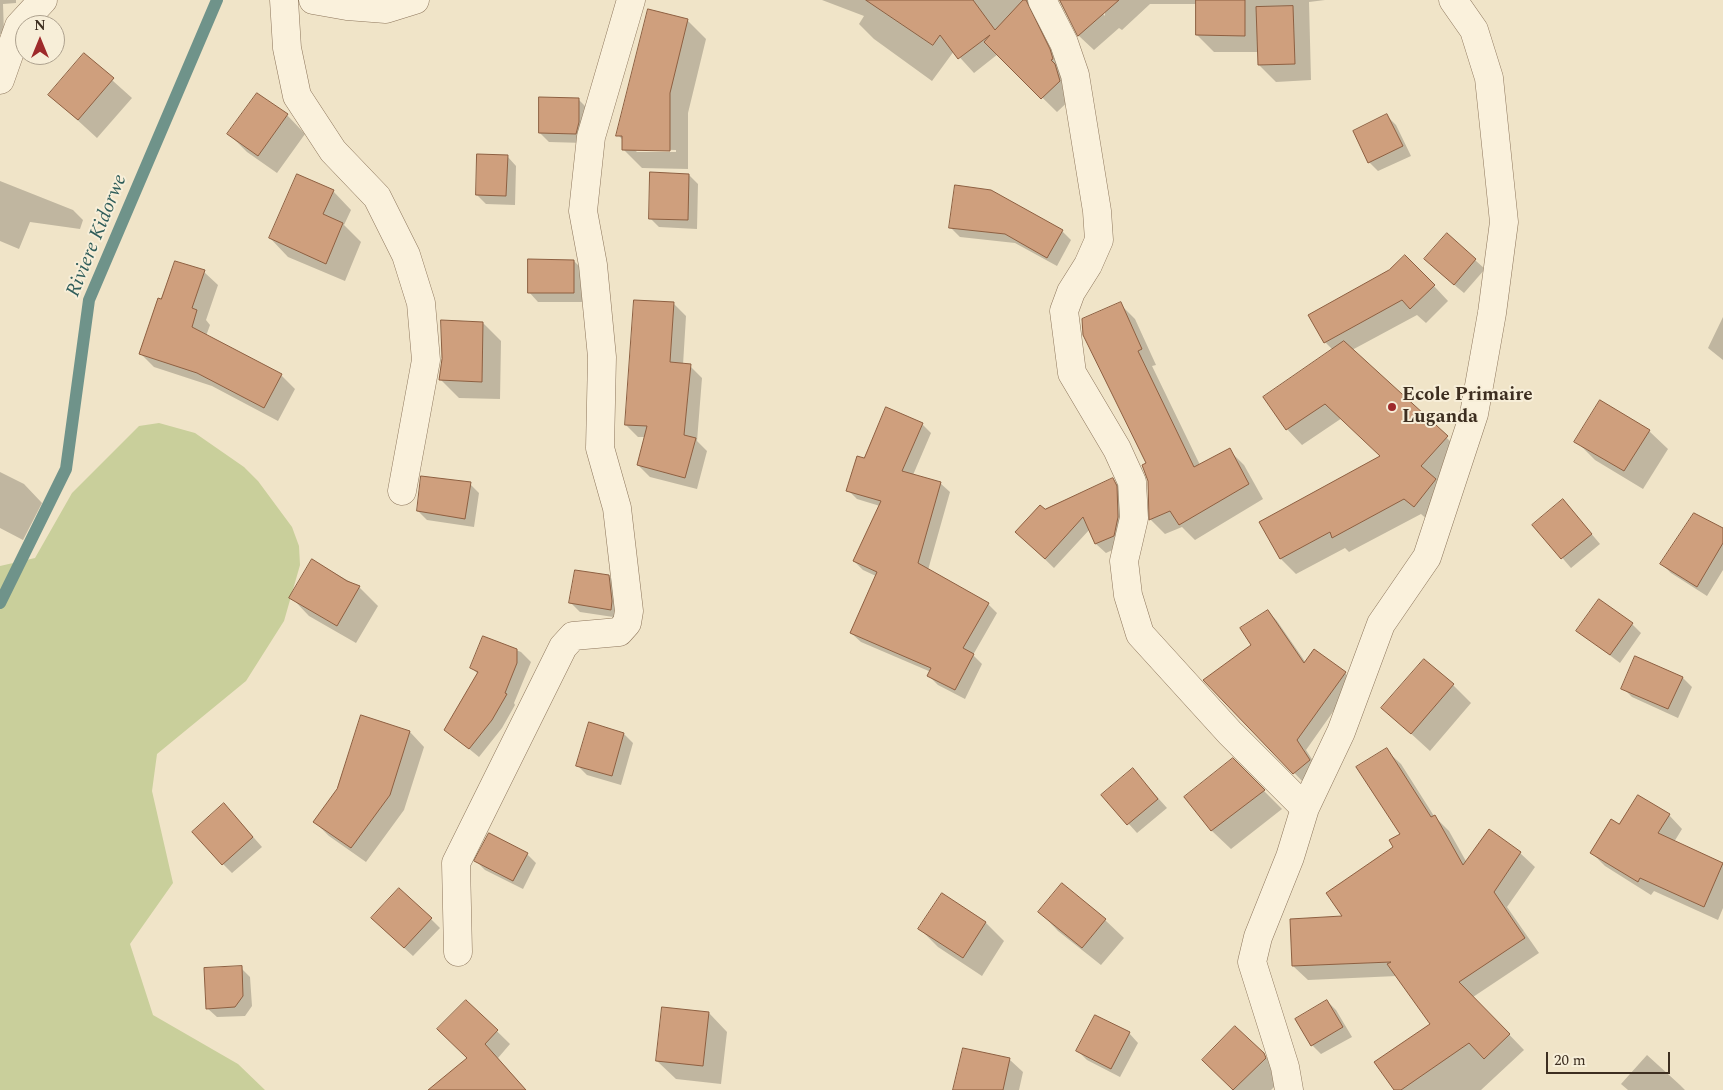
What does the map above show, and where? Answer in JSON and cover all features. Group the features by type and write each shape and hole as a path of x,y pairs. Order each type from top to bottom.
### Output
{"street":[{"path":"0,80 19,26 43,0"},
{"path":"284,0 287,48 297,96 333,151 377,197 406,255 421,303 426,360 402,491"},
{"path":"313,0 347,6 386,9 415,0"},
{"path":"458,952 456,863 563,647 573,636 619,632 627,624 628,617 618,508 600,448 602,357 593,265 583,211 591,137 630,0"},
{"path":"1042,0 1064,43 1075,76 1097,211 1099,240 1088,265 1071,292 1064,311 1072,373 1116,449 1132,482 1134,518 1124,562 1128,595 1140,634 1230,732 1305,808"},
{"path":"1289,1090 1285,1067 1252,962 1258,937 1290,857 1305,808 1341,732 1381,624 1427,557 1474,414 1504,222 1490,78 1474,30 1453,0"}],"green space":[{"path":"159,423 195,433 244,467 258,481 292,527 299,546 300,565 284,621 246,681 157,754 152,791 173,883 130,944 153,1015 238,1064 265,1090 0,1090 0,566 35,558 72,493 139,426"}],"building":[{"path":"866,0 973,0 995,30 1023,0 1026,0 1050,49 1053,59 1051,60 1055,64 1060,81 1041,99 984,42 990,35 958,59 940,35 933,45"},
{"path":"1060,0 1119,0 1078,36"},
{"path":"1196,0 1245,0 1245,36 1196,35"},
{"path":"1293,6 1295,64 1258,65 1256,7"},
{"path":"648,9 688,19 670,93 670,151 622,150 622,136 616,136"},
{"path":"84,53 114,78 78,120 48,95"},
{"path":"257,93 288,114 258,156 227,134"},
{"path":"539,97 579,98 579,122 576,134 539,133"},
{"path":"1387,114 1403,146 1368,163 1353,131"},
{"path":"477,154 508,155 506,196 476,195"},
{"path":"650,172 689,174 688,220 649,219"},
{"path":"297,174 334,190 323,214 343,223 326,264 269,238"},
{"path":"955,185 991,190 1063,230 1047,258 1005,234 949,228"},
{"path":"1447,233 1476,259 1454,285 1424,259"},
{"path":"1405,255 1435,285 1410,309 1402,300 1324,343 1308,315 1389,270"},
{"path":"528,259 574,260 574,293 528,293"},
{"path":"175,261 205,270 192,308 197,310 192,327 282,374 264,408 197,373 139,354 158,298 161,299"},
{"path":"634,300 674,302 670,362 691,364 684,435 696,438 685,478 637,465 647,426 625,425"},
{"path":"1121,302 1142,349 1138,351 1194,467 1230,448 1249,484 1179,525 1170,511 1149,520 1148,481 1142,465 1146,463 1083,335 1082,319"},
{"path":"441,320 483,322 482,382 439,380 442,359"},
{"path":"1344,341 1448,436 1421,466 1436,479 1414,507 1404,499 1332,538 1330,532 1280,559 1259,522 1380,456 1325,404 1286,430 1263,397"},
{"path":"1600,400 1650,430 1624,471 1574,442"},
{"path":"886,407 923,423 902,471 941,482 918,563 989,603 963,648 974,654 955,690 927,676 931,668 850,633 877,572 853,561 881,501 846,491 857,456 864,458"},
{"path":"421,476 471,482 465,519 417,511"},
{"path":"1113,478 1117,486 1118,517 1114,536 1095,544 1083,517 1045,559 1015,532 1040,505 1045,509"},
{"path":"1563,499 1592,534 1561,559 1532,525"},
{"path":"1694,513 1723,528 1723,543 1697,587 1660,564"},
{"path":"312,559 347,581 360,586 337,626 289,598"},
{"path":"575,570 609,575 612,601 611,610 569,603"},
{"path":"1599,599 1633,623 1610,655 1576,631"},
{"path":"1268,610 1304,663 1314,649 1346,672 1297,740 1310,760 1293,774 1203,680 1251,645 1240,628"},
{"path":"483,636 517,649 517,663 505,693 507,694 492,720 469,749 444,730 478,672 470,668"},
{"path":"1635,656 1683,677 1668,709 1621,689"},
{"path":"1424,659 1454,684 1411,734 1381,708"},
{"path":"361,715 410,731 390,795 351,848 313,822 337,789"},
{"path":"589,722 624,733 612,776 576,766"},
{"path":"1387,748 1431,817 1435,815 1463,865 1489,829 1521,852 1494,892 1525,938 1459,982 1510,1034 1484,1059 1469,1043 1401,1090 1394,1090 1374,1062 1430,1024 1387,964 1391,962 1292,966 1290,919 1342,916 1326,893 1393,847 1389,840 1400,834 1356,767"},
{"path":"1233,758 1265,790 1211,831 1184,797"},
{"path":"1133,768 1158,799 1127,825 1101,795"},
{"path":"1638,795 1670,814 1658,833 1723,863 1704,907 1640,878 1638,882 1590,853 1611,819 1619,824"},
{"path":"224,803 253,837 222,865 192,832"},
{"path":"489,833 528,853 513,881 474,861"},
{"path":"1062,883 1106,919 1082,948 1038,912"},
{"path":"399,888 432,918 404,948 371,918"},
{"path":"942,893 986,922 963,958 918,929"},
{"path":"242,966 243,996 235,1007 206,1009 204,968"},
{"path":"466,1000 498,1030 485,1044 526,1090 428,1090 467,1058 437,1029"},
{"path":"1327,1000 1343,1027 1311,1046 1295,1019"},
{"path":"662,1007 709,1012 703,1066 656,1061"},
{"path":"1095,1015 1130,1032 1111,1069 1076,1051"},
{"path":"1235,1026 1264,1053 1266,1058 1233,1090 1202,1060"},
{"path":"963,1048 1010,1058 1003,1090 953,1090"}],"waterway":[{"name":"Riviere Kidorwe","path":"0,603 66,469 89,300 217,0"}],"place":[{"name":"Ecole Primaire Luganda","path":"1392,407"}]}
